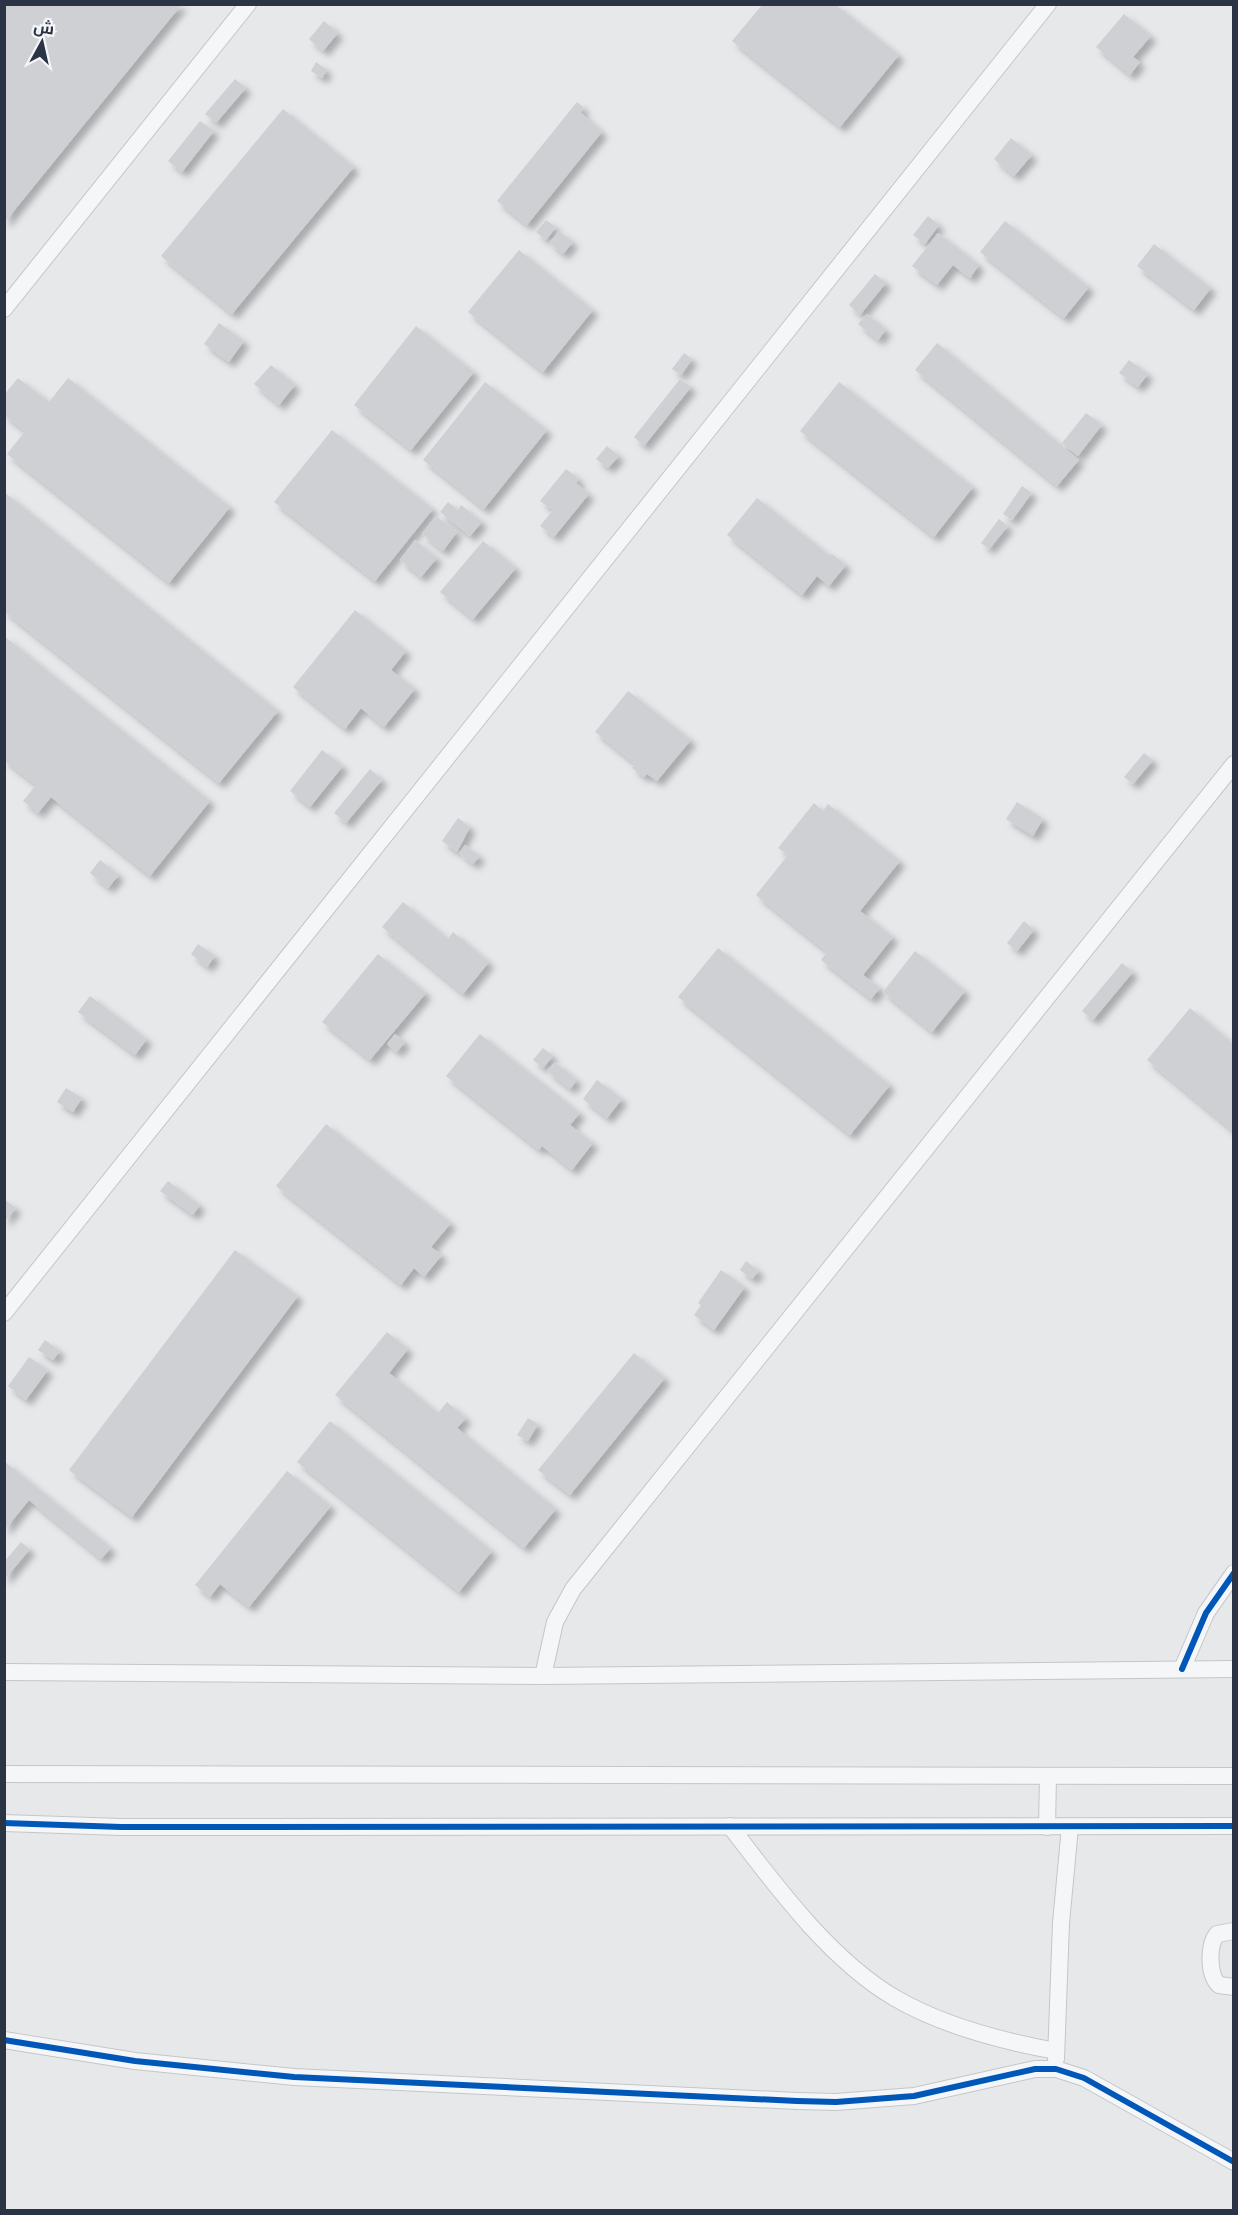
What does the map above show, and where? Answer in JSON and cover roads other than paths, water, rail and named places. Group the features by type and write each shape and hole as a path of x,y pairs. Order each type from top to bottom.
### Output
{"street":[{"path":"4,309 248,4"},
{"path":"4,1313 1048,4"},
{"path":"543,1676 555,1622 573,1589 1233,764"},
{"path":"1182,1669 1206,1613 1233,1573"},
{"path":"4,1672 543,1676 1233,1669"},
{"path":"4,1774 1233,1776"},
{"path":"1047,1827 1048,1776"},
{"path":"4,1823 121,1827 1233,1826"},
{"path":"730,1826 812,1925 854,1968 881,1989 942,2020 998,2038 1056,2051"},
{"path":"1056,2068 1060,1933 1070,1827"},
{"path":"1233,1931 1218,1934 1212,1945 1212,1976 1219,1985 1233,1987"},
{"path":"4,2040 135,2061 294,2077 797,2101 846,2101 914,2096 1035,2069 1056,2068 1084,2078 1233,2162"}]}
